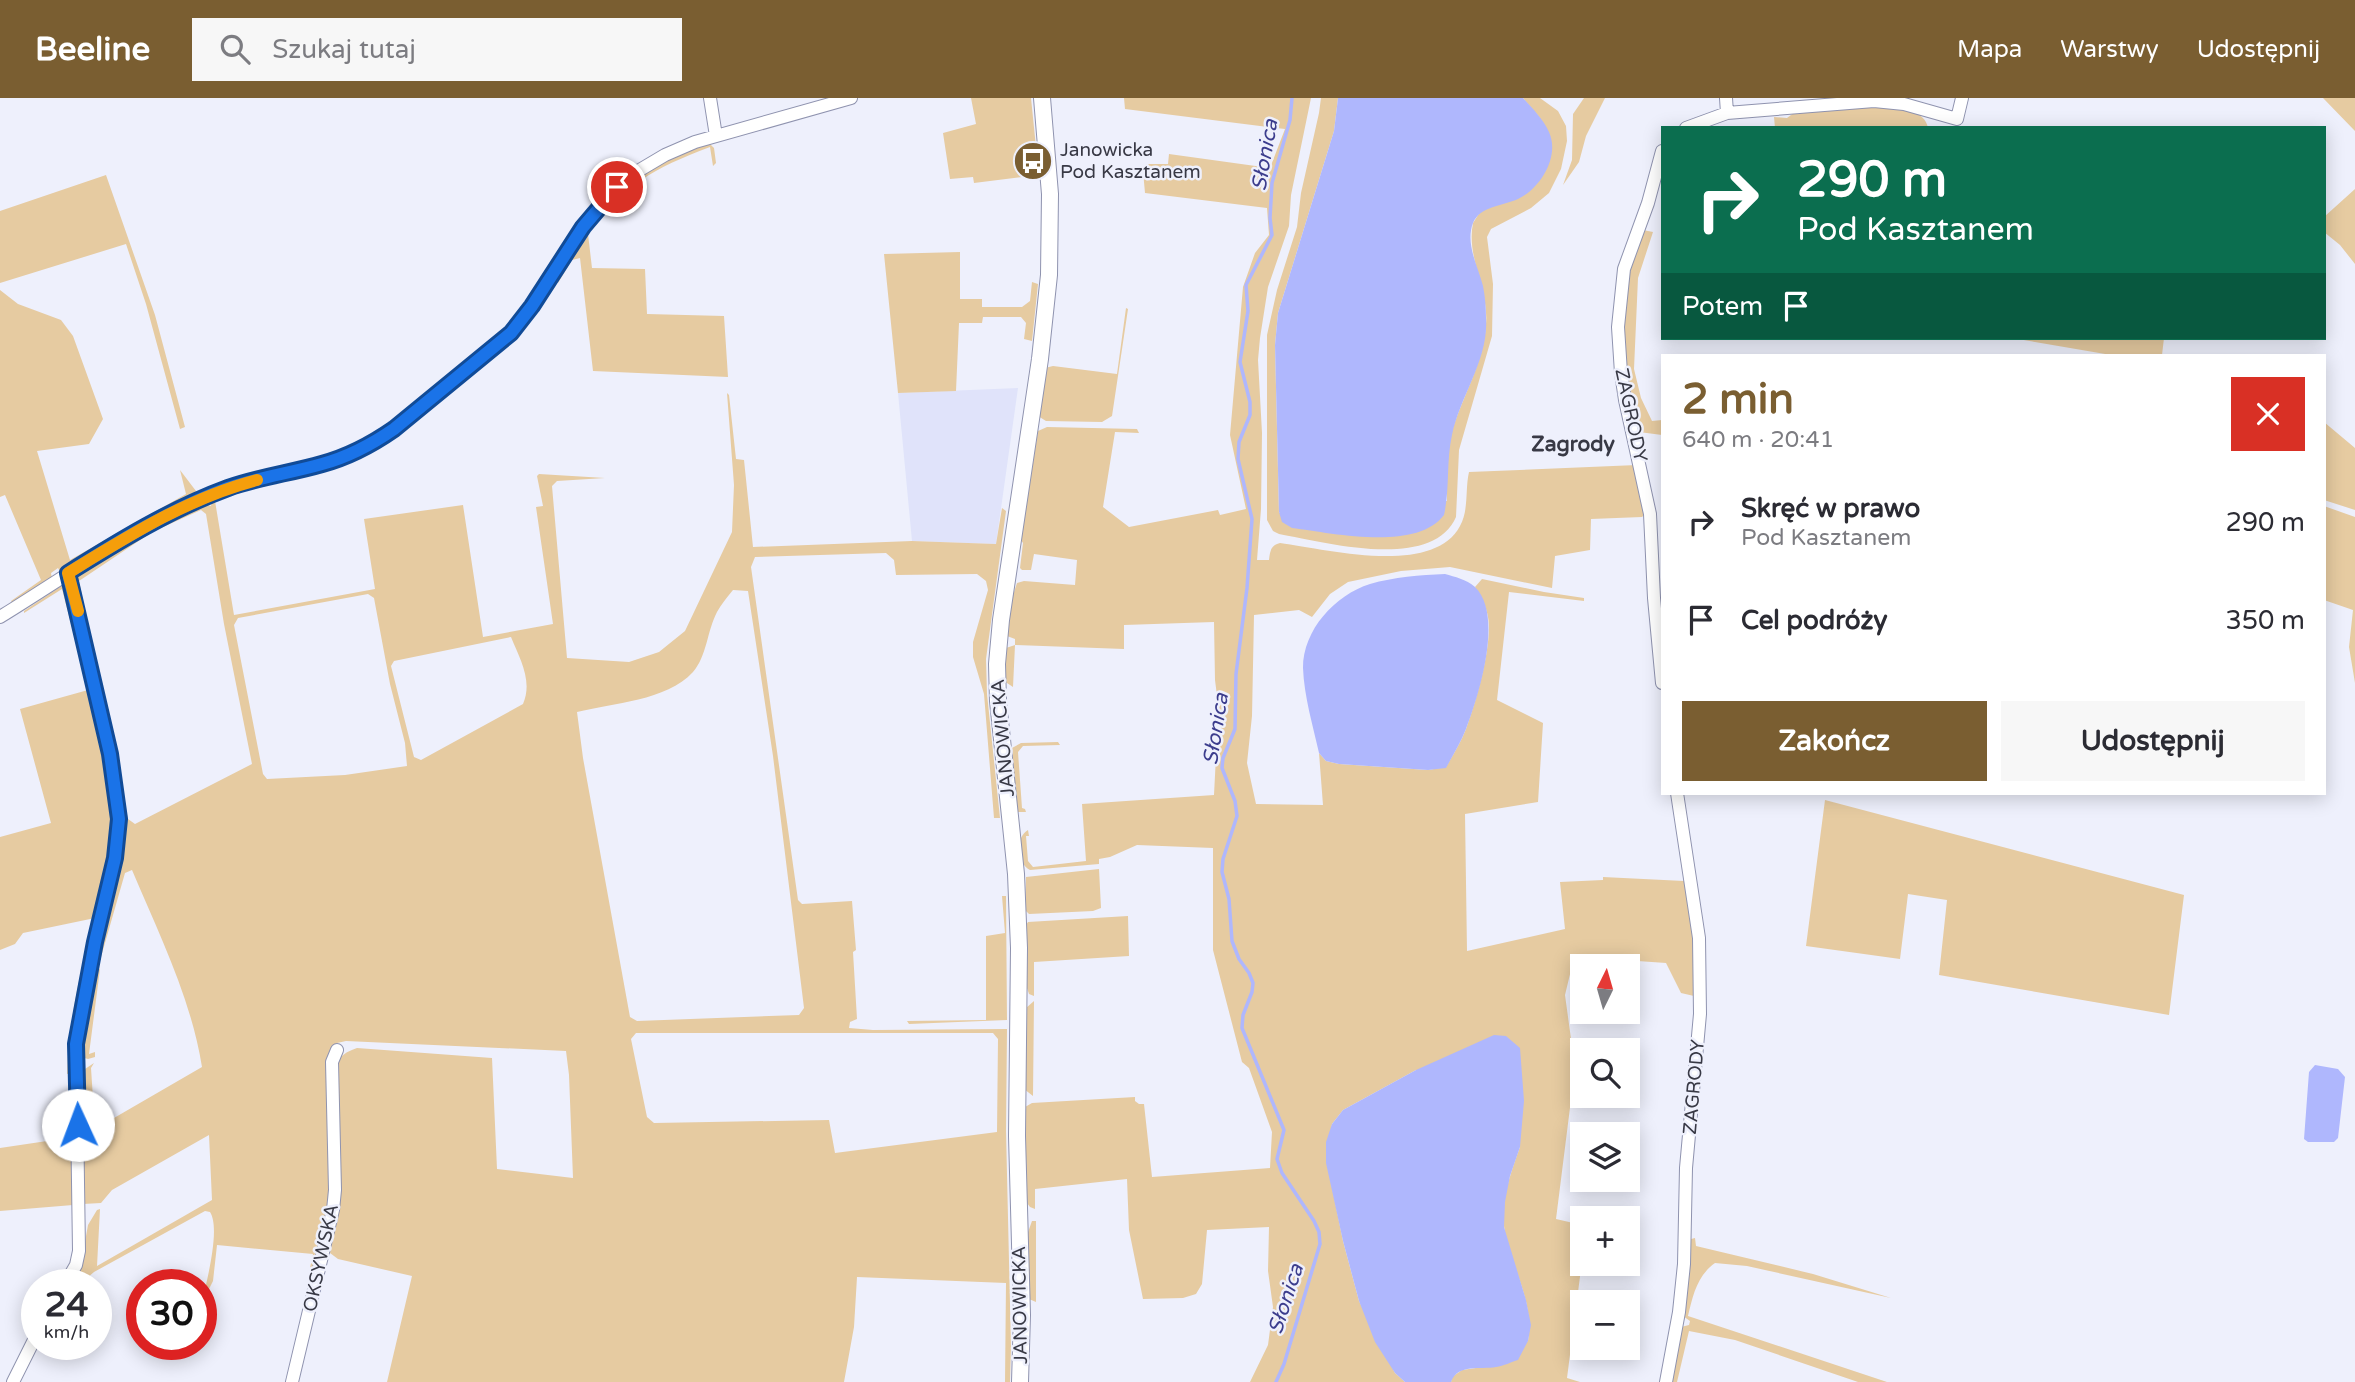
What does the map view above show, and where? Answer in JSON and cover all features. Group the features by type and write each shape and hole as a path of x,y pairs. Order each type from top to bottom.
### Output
{"street":[{"path":"710,98 716,136"},
{"path":"0,617 121,540 203,498 232,487 333,461 374,443 511,333 532,306 583,227 617,187 665,155 716,136 851,98"},
{"name":"JANOWICKA","path":"1020,1382 1022,1315 1017,1136 1019,948 1016,874 998,701 997,664 1001,620 1040,359 1049,275 1050,194 1042,98"},
{"path":"1727,98 1727,113"},
{"path":"1691,126 1727,113 1883,101 1957,119 1962,98"},
{"name":"ZAGRODY","path":"1661,155 1648,203 1624,269 1618,327 1625,400 1650,514 1661,672"},
{"path":"68,573 110,754 119,819 115,858 95,942 76,1044 79,1251 74,1269"},
{"name":"ZAGRODY","path":"1666,1382 1679,1312 1684,1265 1686,1168 1700,1014 1699,938 1677,795"},
{"name":"OKSYWSKA","path":"292,1382 325,1254 333,1210 335,1190 332,1062 337,1050"},
{"path":"13,1382 24,1360"}],"shaded area":[{"path":"971,98 1031,98 1037,157 1034,158 1034,167 1038,167 1039,175 974,183 973,177 950,179 943,133 976,124"},
{"path":"1124,98 1311,98 1291,195 1289,226 1268,287 1260,338 1258,360 1262,433 1261,509 1257,560 1269,560 1272,549 1280,543 1377,556 1427,551 1446,542 1460,526 1465,513 1469,472 1637,465 1645,514 1642,517 1591,519 1590,550 1555,556 1552,588 1450,567 1401,571 1348,582 1330,594 1312,617 1299,610 1254,615 1252,716 1247,763 1256,804 1323,805 1319,753 1326,761 1339,764 1428,770 1446,767 1466,729 1486,657 1488,617 1475,587 1482,579 1584,598 1584,601 1509,592 1497,700 1543,723 1538,802 1465,814 1467,951 1565,929 1560,882 1603,880 1603,877 1684,881 1693,939 1694,996 1681,993 1666,963 1640,961 1640,954 1570,954 1570,974 1565,995 1571,1038 1570,1108 1556,1219 1570,1222 1570,1276 1580,1276 1578,1290 1570,1290 1570,1355 1567,1378 1580,1382 1451,1382 1452,1377 1462,1370 1476,1368 1528,1341 1528,1311 1507,1240 1503,1216 1508,1186 1520,1147 1416,1070 1343,1110 1332,1124 1327,1163 1359,1301 1395,1373 1405,1382 1250,1382 1268,1345 1273,1307 1268,1271 1269,1227 1207,1230 1202,1284 1196,1294 1183,1298 1143,1299 1129,1230 1127,1179 1035,1189 1035,1209 1027,1203 1025,1107 1032,1103 1135,1097 1135,1101 1144,1104 1152,1177 1270,1168 1272,1132 1249,1068 1242,1062 1213,950 1213,848 1137,845 1099,859 1099,864 1030,870 1020,857 1019,844 1028,830 1028,861 1033,867 1086,861 1082,804 1214,795 1221,727 1215,680 1214,622 1124,625 1124,649 1015,645 1015,639 1007,636 1011,601 1017,583 1024,581 1075,585 1077,560 1034,554 1031,570 1020,568 1023,543 1021,540 1038,431 1047,427 1137,429 1139,433 1115,432 1103,507 1129,527 1218,510 1220,515 1246,509 1230,435 1243,287 1255,253 1269,235 1267,208 1145,193 1143,171 1147,164 1168,164 1169,154 1270,168 1285,129 1125,109"},
{"path":"1321,98 1338,98 1334,131 1278,313 1275,345 1279,513 1447,501 1450,440 1477,365 1486,324 1484,298 1472,249 1473,223 1540,118 1523,98 1540,98 1558,111 1566,126 1567,141 1561,169 1549,193 1531,208 1491,229 1487,237 1493,284 1492,336 1459,450 1456,517 1443,534 1425,544 1401,549 1348,547 1279,534 1273,531 1267,520 1267,335 1277,290 1297,227 1301,193"},
{"path":"1584,98 1605,98 1586,136 1579,162 1563,185 1572,160 1573,114"},
{"path":"2323,98 2355,98 2355,131"},
{"path":"1887,105 1918,114 1927,126 1775,126 1774,117 1787,118 1795,112"},
{"path":"709,143 714,148 716,163 713,166 710,147 656,171 615,202 588,234 592,268 645,269 647,314 724,316 728,377 593,371 580,258 572,260 558,283 557,277 593,222 628,184 649,170"},
{"path":"106,175 155,315 185,427 180,429 146,304 126,244 0,283 0,211"},
{"path":"2355,189 2355,264 2340,245 2326,234 2326,215"},
{"path":"1643,230 1653,232 1638,278 1634,369 1641,398 1652,421 1661,420 1661,435 1639,432 1627,382 1622,330 1632,267"},
{"path":"960,252 960,299 982,299 982,307 1022,307 1030,301 1032,282 1038,284 1032,341 1024,339 1026,323 1021,317 983,317 982,323 959,323 956,391 898,393 884,254"},
{"path":"0,290 18,304 61,320 73,336 103,419 89,444 37,451 70,560 186,494 180,470 196,491 194,496 61,573 58,568 51,573 52,579 13,604 11,601 41,580 5,495 0,497"},
{"path":"1126,308 1128,309 1112,416 1102,422 1046,421 1038,416 1045,368 1053,366 1117,374"},
{"path":"2024,340 2164,340 2162,354 2105,354"},
{"path":"1018,388 996,544 912,541 898,393"},
{"path":"727,393 736,459 744,460 753,547 912,541 996,544 1002,508 1006,511 986,659 1000,818 994,818 984,694 973,657 973,642 988,590 986,581 977,574 896,575 894,560 886,553 755,557 751,567 798,900 802,904 852,901 857,1019 850,1022 849,1028 1007,1029 1010,1382 1005,1382 1006,1283 857,1277 854,1327 844,1382 387,1382 412,1276 338,1259 330,1253 340,1189 336,1066 339,1059 357,1048 492,1058 497,1169 573,1178 566,1051 346,1041 337,1043 331,1050 332,1190 318,1266 310,1268 313,1254 217,1245 214,1269 209,1269 214,1231 210,1212 205,1211 99,1269 74,1269 84,1247 88,1225 97,1210 100,1209 97,1266 212,1200 209,1135 112,1190 101,1203 83,1204 82,1071 94,1063 91,1068 95,1129 202,1067 182,991 132,870 125,873 101,957 99,952 121,835 75,581 78,573 178,515 204,504 211,506 212,501 242,490 243,492 215,501 234,615 375,589 364,519 463,505 483,637 553,624 536,507 543,506 537,476 605,478 557,481 552,486 567,658 629,662 659,652 685,631 732,532 734,485","holes":["201,510 206,514 224,624 252,764 135,824 128,819 79,581 152,532","733,590 748,591 773,756 804,1008 799,1015 637,1021 630,1017 577,712 654,695 682,682 698,666 714,619","368,594 374,598 390,684 405,743 407,766 345,775 267,779 263,774 234,625 238,618","511,637 526,678 523,704 421,760 414,757 391,666 394,661","636,1033 993,1033 998,1039 997,1132 835,1153 829,1120 654,1123 647,1117 631,1039"]},
{"path":"2326,424 2355,448 2355,510 2326,501"},
{"path":"2326,507 2355,517 2355,683 2349,647 2353,610 2326,601"},
{"path":"66,585 112,786 115,827 110,836 112,856 72,1073 67,1074 76,995 95,918 23,933 15,944 0,950 0,837 51,823 20,709 88,690 62,589 24,613"},
{"path":"1015,645 1013,687 1004,681 1006,648"},
{"path":"1058,742 1060,745 1023,746 1018,752 1022,808 1026,812 1017,812 1012,748 1021,743"},
{"path":"1825,800 2184,895 2169,1015 1939,975 1947,900 1908,894 1900,959 1806,946"},
{"path":"1099,869 1101,908 1093,911 1029,914 1025,910 1026,877"},
{"path":"1002,896 1006,896 1007,1020 909,1024 907,1021 986,1020 986,936 1005,933"},
{"path":"1128,916 1129,956 1034,962 1034,996 1029,994 1025,982 1028,922"},
{"path":"100,969 89,1054 95,1052 95,1057 88,1059 81,1057 80,1043 94,972"},
{"path":"1034,1001 1033,1096 1024,1089 1025,1015 1026,1008"},
{"path":"72,1087 77,1112 73,1205 0,1211 0,1148 74,1137 69,1088"},
{"path":"1032,1221 1036,1221 1036,1302 1029,1299 1027,1235"},
{"path":"1695,1238 1696,1246 1813,1274 1891,1298 1747,1266 1715,1263 1700,1280 1688,1316 1887,1382 1858,1382 1735,1340 1689,1331 1677,1382 1671,1382 1681,1327 1689,1325 1690,1321 1683,1316 1691,1239"}],"water":[{"path":"1338,98 1523,98 1544,123 1552,141 1550,161 1534,187 1518,199 1486,210 1476,217 1473,223 1470,239 1484,290 1486,333 1479,363 1452,435 1444,515 1431,526 1394,537 1350,536 1292,528 1282,522 1279,512 1275,345 1278,313 1334,131"},
{"path":"1445,574 1475,587 1488,616 1482,677 1462,739 1446,768 1428,770 1326,761 1319,753 1303,668 1304,654 1315,628 1333,605 1357,589 1388,580"},
{"path":"1494,1035 1506,1036 1520,1048 1524,1101 1520,1147 1510,1176 1504,1227 1526,1300 1531,1325 1528,1341 1518,1360 1505,1365 1470,1368 1459,1372 1451,1382 1405,1382 1395,1373 1375,1342 1359,1301 1326,1163 1326,1142 1332,1124 1343,1110 1416,1070"},
{"path":"2315,1065 2338,1069 2345,1077 2338,1138 2334,1142 2308,1142 2304,1139 2309,1072"}],"waterway":[{"name":"Słonica","path":"1276,1382 1284,1364 1320,1244 1319,1232 1282,1173 1277,1159 1284,1130 1242,1028 1243,1015 1253,983 1232,941 1229,899 1222,872 1223,859 1237,816 1235,801 1222,768 1223,758 1235,729 1236,674 1247,588 1252,519 1238,459 1239,442 1250,415 1250,402 1240,362 1248,311 1246,285 1272,235 1272,183 1290,120 1292,98"}],"slow traffic":[{"path":"78,611 68,573 166,515 207,496 257,480"}],"place":[{"name":"Janowicka Pod Kasztanem","path":"1033,161"}],"district":[{"name":"Zagrody","path":"1573,444"}],"route":[{"path":"78,1125 76,1044 99,920 115,858 119,806 110,754 68,573 121,540 203,498 263,478 333,461 374,443 394,429 511,333 532,306 583,227 617,187"}]}
